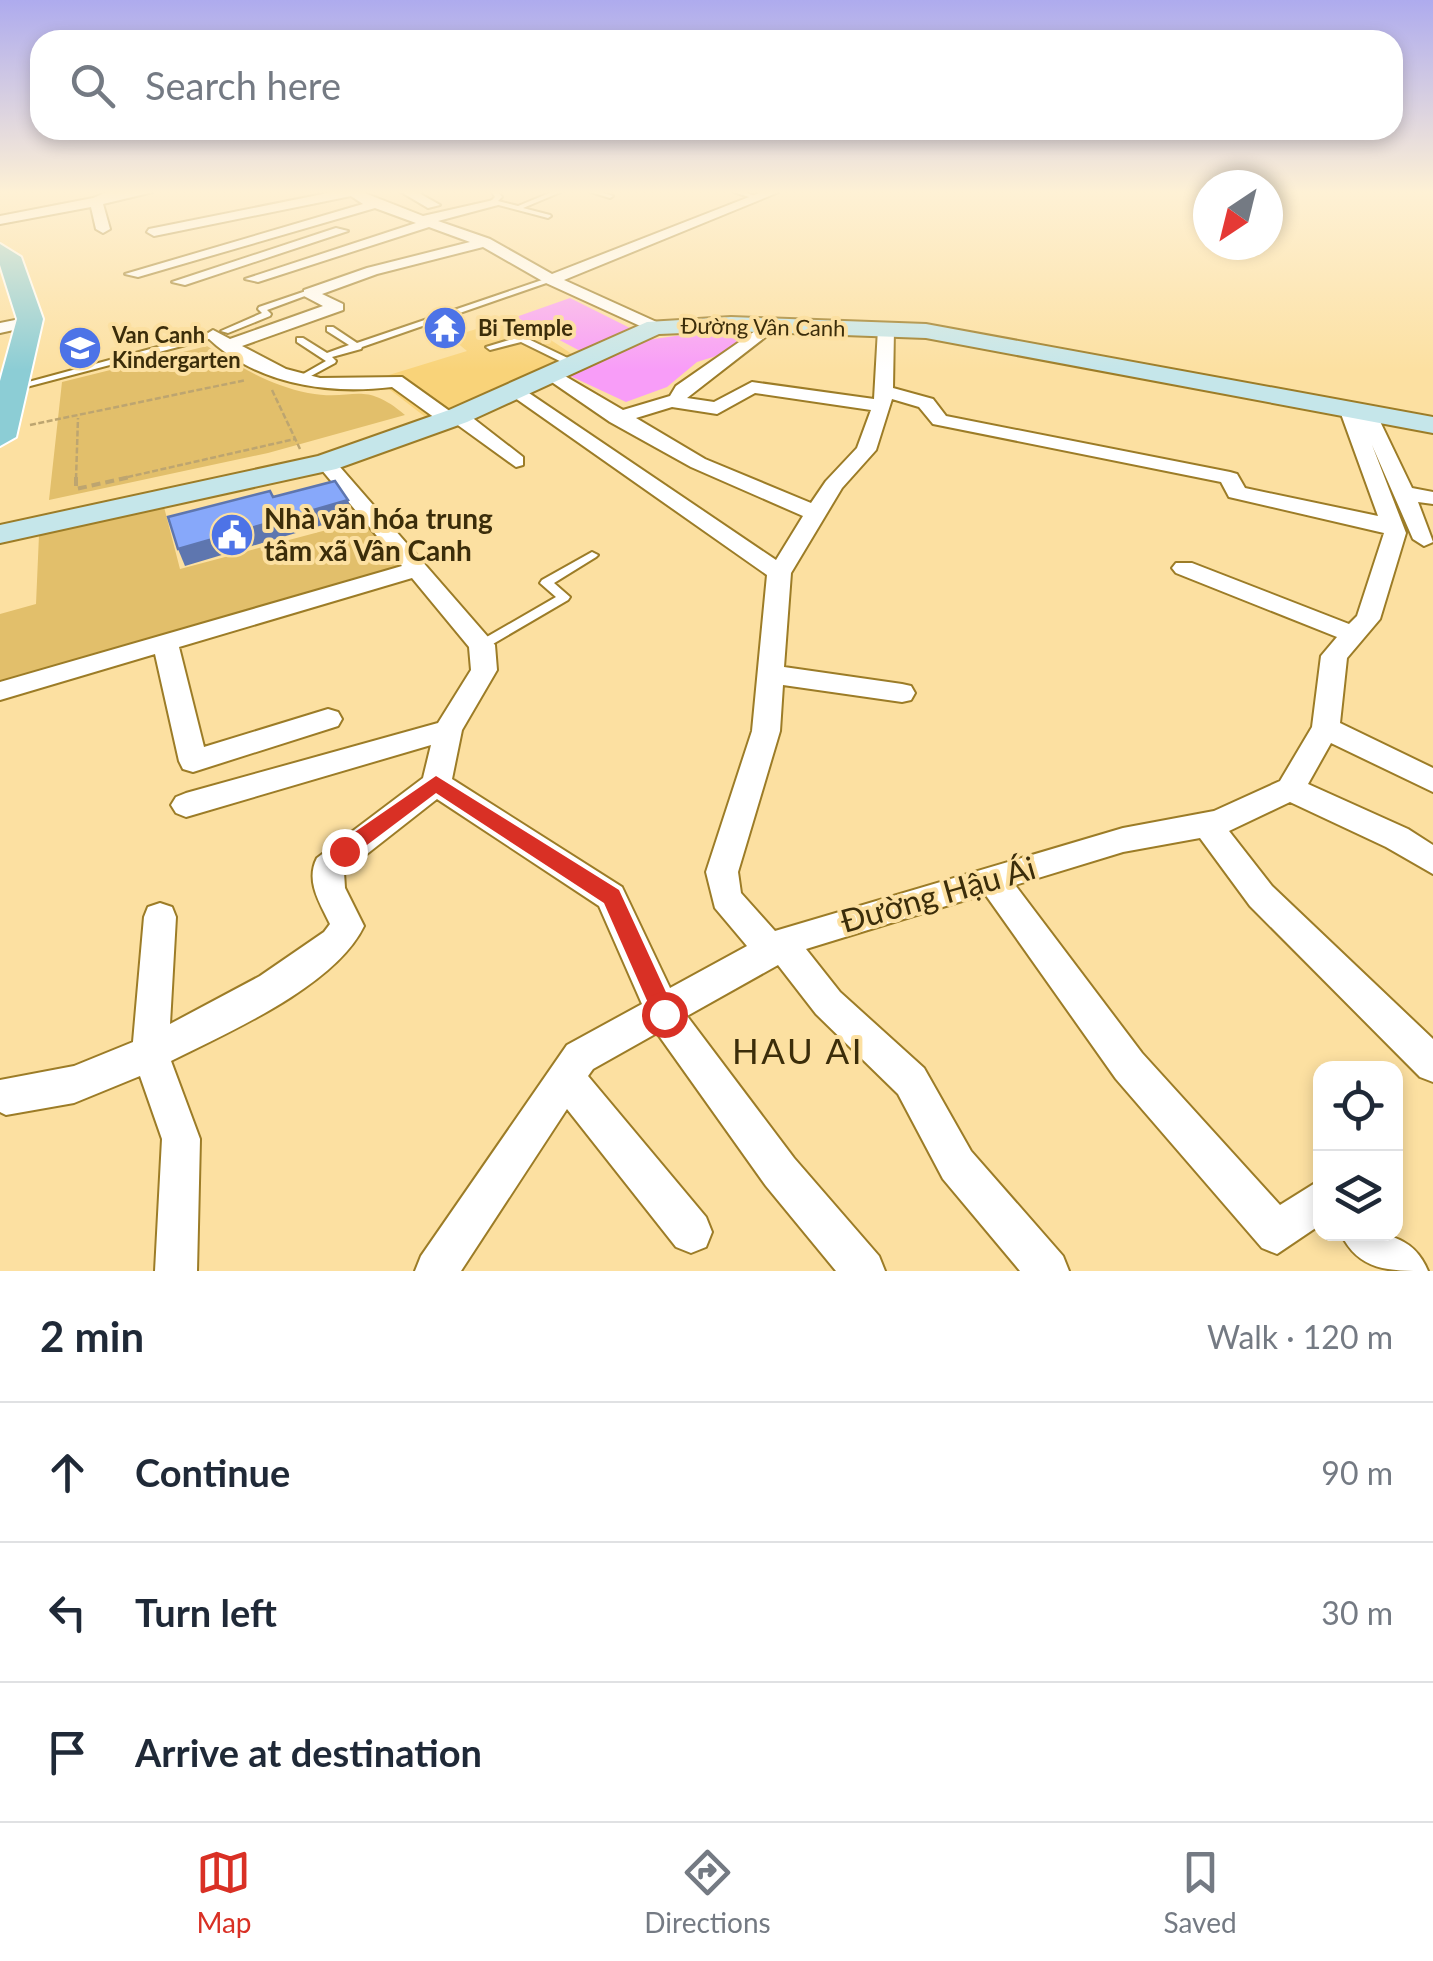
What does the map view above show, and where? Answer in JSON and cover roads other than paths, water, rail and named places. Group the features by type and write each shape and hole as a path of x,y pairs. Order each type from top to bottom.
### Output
{"main road":[{"path":"1,251 9,256 30,322 1,433"}],"street":[{"path":"133,274 201,251"},
{"path":"180,282 278,251"},
{"path":"252,279 336,251"},
{"path":"309,292 372,270 447,251"},
{"path":"500,251 551,280 655,327"},
{"path":"551,280 623,251"},
{"path":"222,337 337,307 309,292"},
{"path":"0,328 30,322"},
{"path":"676,401 682,390 772,326"},
{"name":"Đường Vân Canh","path":"0,534 317,465 453,418 655,327 926,331 1433,425"},
{"path":"886,330 883,398 866,450 833,484 778,572 766,731 722,872 726,898 911,1081 957,1165 1048,1271"},
{"path":"222,337 294,380 326,385 396,381 516,462"},
{"path":"564,371 617,418 698,462 815,514"},
{"path":"617,418 676,401 717,408 752,387 926,403 940,420 1230,478 1236,493 1411,535"},
{"path":"514,391 778,572"},
{"path":"1358,413 1411,535"},
{"path":"1358,413 1402,493 1411,535 1368,619 1334,656 1332,706 1326,728 1290,789 1396,838 1433,862"},
{"path":"664,496 698,462"},
{"path":"6,1096 80,1083 150,1054 265,991 342,939 347,926 329,888 328,867 436,784 448,730 484,670 482,645 317,465"},
{"path":"1402,493 1433,498"},
{"path":"1184,568 1354,635"},
{"path":"0,691 416,569"},
{"path":"166,644 193,762 328,720"},
{"path":"771,674 902,693"},
{"path":"1326,728 1433,781"},
{"path":"186,805 448,730"},
{"path":"436,784 612,897 664,1014 780,1172 864,1271"},
{"name":"Đường Hậu Ái","path":"436,1271 580,1056 778,949 932,894 1122,840 1207,824 1290,789"},
{"path":"1207,824 1261,896 1433,1064"},
{"path":"992,879 1129,1066 1277,1233 1313,1205"},
{"path":"160,917 150,1054 181,1139 176,1271"},
{"path":"566,1078 692,1232"},
{"path":"1371,1241 1408,1271"}],"lane":[{"path":"326,356 551,280"},
{"path":"13,387 222,337 268,314 262,309 309,292"},
{"path":"330,329 384,354"},
{"path":"294,380 332,362 300,340"},
{"path":"490,347 522,340 564,371"},
{"path":"482,645 564,597 546,583 592,555"}],"place":[{"name":"Bi Temple","path":"445,328"},
{"name":"Van Canh Kindergarten","path":"80,348"},
{"name":"Nhà văn hóa trung tâm xã Vân Canh","path":"232,535"}],"district":[{"name":"HAU AI","path":"798,1052"}]}
